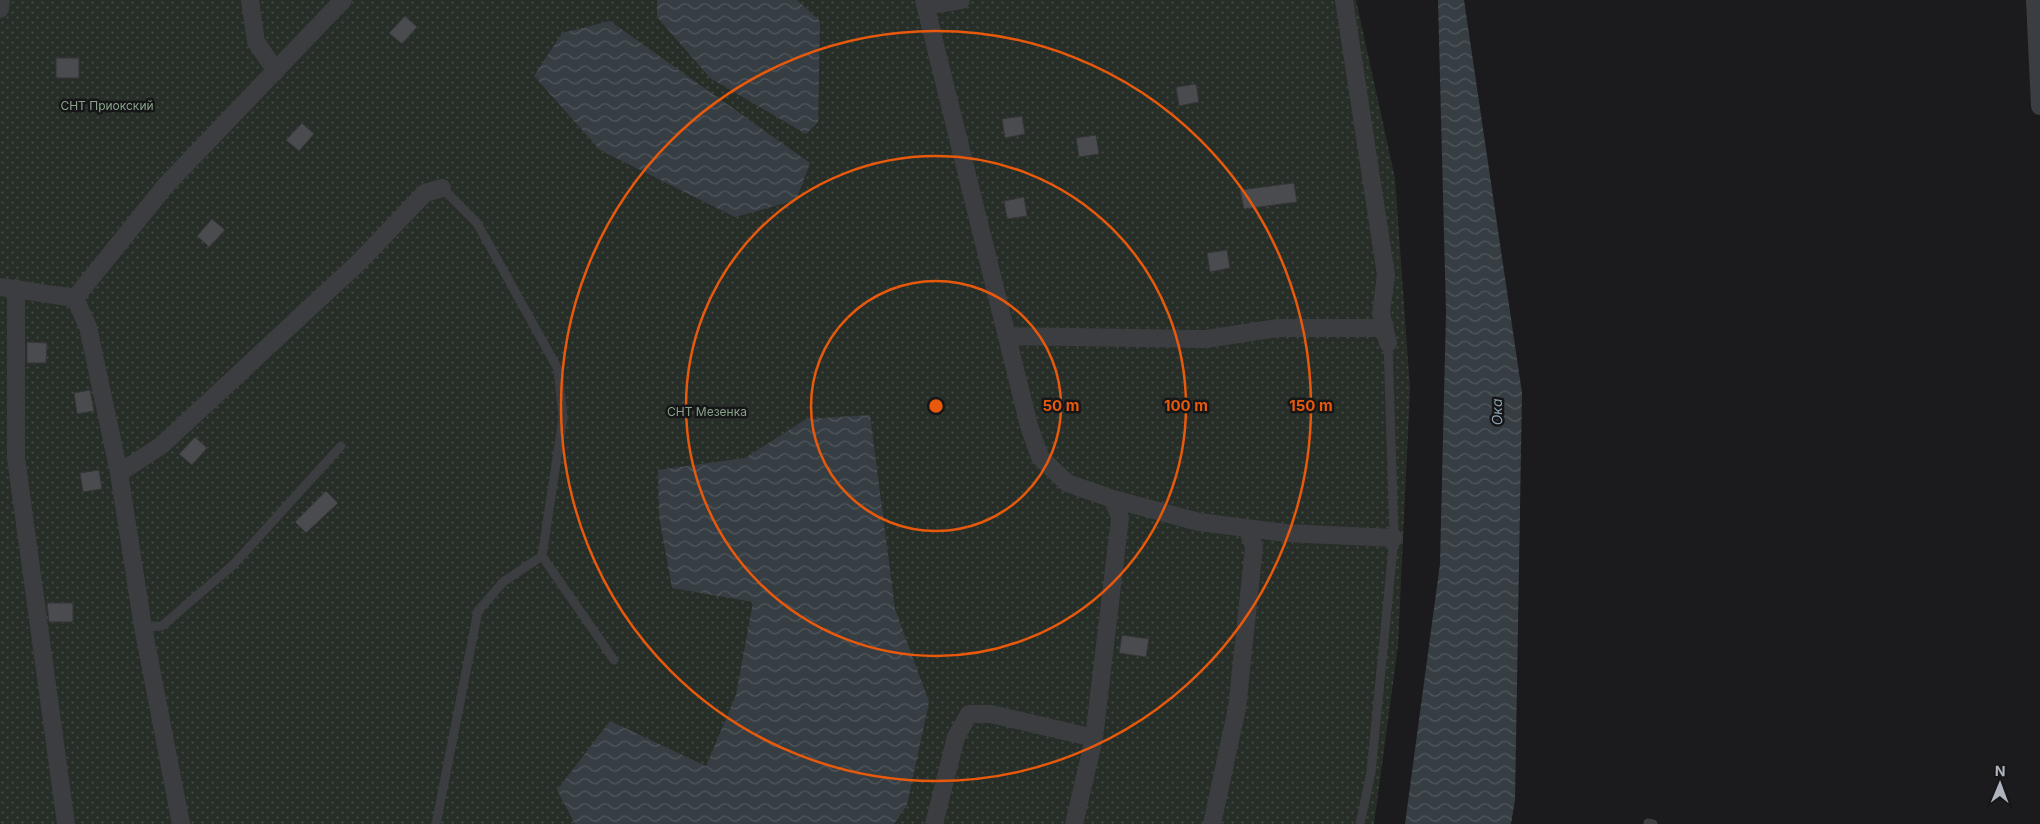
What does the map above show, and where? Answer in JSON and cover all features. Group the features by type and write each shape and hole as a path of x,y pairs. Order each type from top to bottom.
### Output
{"street":[{"path":"0,0 0,9"},
{"path":"250,0 256,42 276,71"},
{"path":"75,298 166,185 344,0"},
{"path":"961,0 924,3 1029,426 1040,457 1068,483 1114,499 1199,522 1286,533 1394,538"},
{"path":"1007,336 1206,339 1278,328 1387,336 1381,313 1386,275 1344,0"},
{"path":"2035,0 2040,106"},
{"path":"119,473 162,445 359,262 426,193 442,188"},
{"path":"66,824 16,458 8,287 75,298"},
{"path":"75,298 88,327 119,473 143,627 180,824"},
{"path":"1074,824 1094,738 1120,518 1114,499"},
{"path":"1212,824 1237,708 1254,546 1247,528"},
{"path":"934,824 956,736 969,714 991,714 1094,738"}],"lane":[{"path":"442,188 477,223 558,369 563,418 542,556 614,660"},
{"path":"1360,824 1371,772 1394,538 1387,336"},
{"path":"143,627 162,626 234,564 341,446"},
{"path":"436,824 478,611 502,582 542,556"}],"green space":[{"name":"СНТ Мезенка","path":"0,0 1356,0 1395,178 1410,389 1398,646 1374,824 0,824"}],"water":[{"path":"657,0 797,0 820,21 818,122 806,134 710,78 657,17"},
{"name":"Ока","path":"1438,0 1464,0 1522,393 1515,800 1511,824 1405,824 1440,564 1446,312"},
{"path":"610,21 810,163 796,200 735,217 600,150 534,76 562,33"},
{"path":"870,415 895,609 929,702 907,805 894,824 575,824 557,790 610,721 706,766 736,695 753,602 672,588 659,516 658,470 745,458 806,419"}],"building":[{"path":"405,16 417,27 402,44 389,33"},
{"path":"56,58 79,58 79,78 56,78"},
{"path":"1196,84 1199,102 1179,106 1176,87"},
{"path":"1022,116 1025,134 1005,138 1002,119"},
{"path":"302,123 314,134 299,151 286,140"},
{"path":"1096,135 1099,154 1079,157 1076,138"},
{"path":"1294,183 1297,202 1244,209 1240,190"},
{"path":"1024,197 1027,216 1007,219 1004,201"},
{"path":"212,219 225,230 209,247 197,236"},
{"path":"1227,250 1230,268 1210,272 1207,253"},
{"path":"27,342 47,343 46,363 27,363"},
{"path":"90,390 94,411 77,414 74,393"},
{"path":"195,437 207,448 192,465 179,454"},
{"path":"99,470 102,489 83,492 80,473"},
{"path":"326,491 338,503 306,533 295,522"},
{"path":"47,603 73,603 73,622 49,622"},
{"path":"1122,635 1149,639 1146,657 1119,653"}],"park label":[{"name":"СНТ Приокский","path":"107,106"}]}
